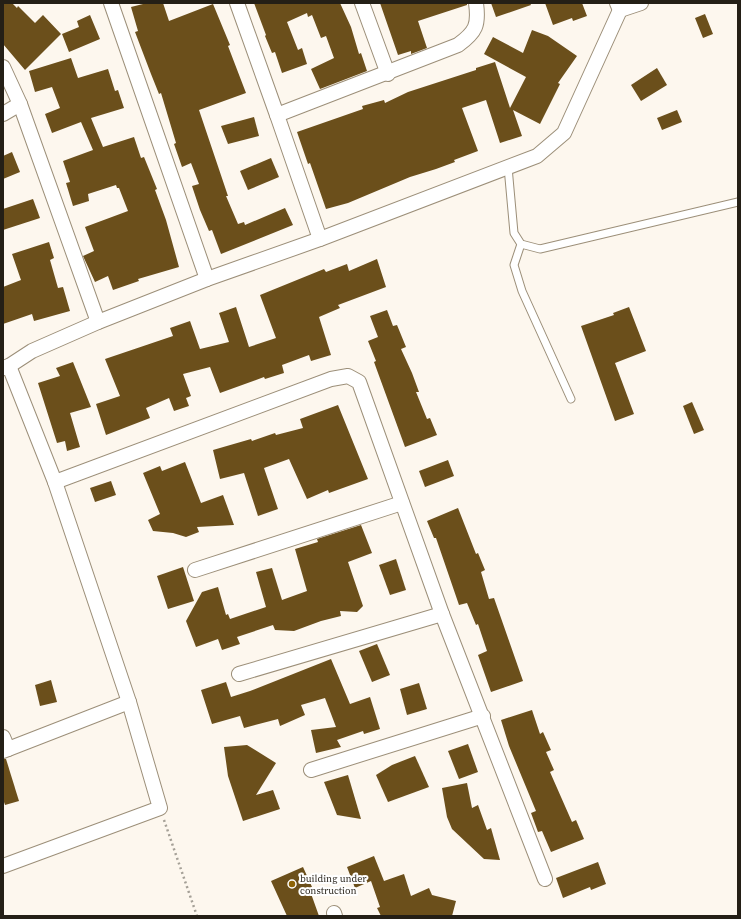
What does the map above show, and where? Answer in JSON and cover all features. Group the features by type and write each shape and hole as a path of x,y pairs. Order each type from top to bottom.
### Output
{"street":[{"path":"111,3 208,279"},
{"path":"237,3 320,240"},
{"path":"362,3 388,74"},
{"path":"277,115 388,74 458,45 471,36 478,21 476,3"},
{"path":"3,866 160,808 129,702 55,482 6,367 32,351 98,322 208,279 320,240 537,156 564,133 619,7 641,3"},
{"path":"3,67 20,104 98,322"},
{"path":"3,114 20,104"},
{"path":"55,482 332,379 348,376 358,382 442,614 483,716 545,879"},
{"path":"195,570 402,503"},
{"path":"239,674 442,614"},
{"path":"4,746 129,702"},
{"path":"311,770 483,716"}],"lane":[{"path":"508,167 514,233 521,244 540,249 738,202"},
{"path":"521,244 514,265 522,291 571,399"}],"path":[{"path":"160,808 197,916"}],"building":[{"path":"3,3 12,3 17,8 18,6 35,23 43,15 61,34 25,70 3,44"},
{"path":"147,3 163,3 169,21 213,4 230,45 228,46 246,93 199,110 228,196 226,196 238,224 244,222 245,225 285,208 293,225 221,254 212,230 209,231 200,210 192,186 199,184 191,163 182,167 174,144 176,143 161,93 159,94 135,32 138,31 131,7"},
{"path":"254,3 340,3 351,27 359,54 361,53 367,71 320,89 311,69 334,58 326,36 321,38 312,15 308,17 307,13 287,22 298,50 302,48 307,64 282,73 275,52 272,53 265,36 266,35"},
{"path":"380,3 467,3 467,5 418,21 427,48 411,54 411,51 398,55"},
{"path":"491,3 530,3 531,5 496,17"},
{"path":"545,3 582,3 587,16 573,21 572,18 553,25"},
{"path":"705,14 713,34 703,38 695,18"},
{"path":"90,15 100,39 69,52 62,34 79,27 77,21"},
{"path":"532,30 548,36 577,56 558,83 560,84 540,124 513,110 522,136 500,143 486,100 462,108 478,151 454,160 455,162 410,177 348,203 326,209 310,163 308,164 297,132 363,109 362,106 384,100 385,103 408,92 476,70 476,68 495,62 510,108 526,77 484,54 493,37 523,53"},
{"path":"71,58 78,78 108,69 115,91 118,90 124,108 91,118 103,147 134,137 141,158 144,157 157,189 155,190 166,220 179,267 138,279 139,281 113,290 108,276 95,282 83,256 94,251 85,227 128,211 119,188 117,188 116,185 88,194 89,201 73,206 66,183 70,182 63,161 93,150 81,122 52,133 45,114 60,108 52,87 35,92 29,71"},
{"path":"657,68 667,85 641,101 631,85"},
{"path":"677,110 682,122 662,130 657,118"},
{"path":"254,117 259,136 228,144 221,126"},
{"path":"12,152 20,172 3,179 3,156"},
{"path":"271,158 279,177 248,190 240,171"},
{"path":"33,199 40,218 3,230 3,209"},
{"path":"49,242 54,258 50,260 58,288 63,287 70,311 34,321 32,314 3,324 3,287 21,280 12,254"},
{"path":"377,259 386,287 338,305 340,308 319,317 331,355 311,361 309,355 282,365 284,373 265,379 264,377 220,393 210,367 183,374 191,396 186,398 189,406 174,411 169,398 146,408 150,418 106,435 96,404 120,396 105,359 173,336 170,328 190,321 200,349 229,342 219,313 236,307 249,347 276,338 260,295 324,269 326,272 347,264 349,271"},
{"path":"629,307 646,351 615,363 634,414 615,421 581,326 614,315 613,313"},
{"path":"387,310 393,326 397,325 406,347 401,349 419,392 416,392 427,419 430,418 437,435 405,447 374,362 376,361 368,341 378,337 370,316"},
{"path":"73,362 91,407 70,413 80,447 67,451 65,441 57,443 38,383 60,376 56,368"},
{"path":"692,402 704,430 694,434 683,406"},
{"path":"338,405 368,479 329,493 328,490 307,499 289,459 264,468 278,509 258,516 244,473 220,479 213,450 251,439 252,441 275,433 276,435 303,428 300,419"},
{"path":"448,460 454,476 425,487 419,471"},
{"path":"185,462 201,503 223,495 234,525 197,527 199,532 186,537 173,533 153,531 148,520 160,514 143,473 160,466 162,471"},
{"path":"111,481 116,495 95,502 90,488"},
{"path":"458,508 476,554 478,553 485,570 481,572 489,599 494,598 523,681 491,692 478,655 487,651 478,624 476,625 467,603 459,605 436,538 434,538 427,521"},
{"path":"361,525 372,553 348,562 363,606 357,612 340,611 341,616 321,621 294,631 275,630 273,625 237,637 240,644 222,650 218,639 196,647 186,621 202,592 218,587 226,615 228,614 230,619 266,607 256,572 272,568 282,600 307,591 295,549 318,542 317,539"},
{"path":"396,559 406,590 390,595 379,565"},
{"path":"183,567 194,601 168,609 157,576"},
{"path":"377,644 390,675 372,682 359,651"},
{"path":"331,659 350,704 370,697 380,729 364,734 363,731 337,740 341,747 316,753 311,730 336,727 325,698 301,705 305,715 280,726 278,719 244,728 240,716 212,724 201,690 226,682 231,697"},
{"path":"51,680 57,702 40,706 35,685"},
{"path":"419,683 427,709 407,715 400,689"},
{"path":"532,710 540,734 543,732 551,750 546,752 554,770 550,772 572,822 576,820 584,839 551,852 542,831 538,832 531,813 536,811 509,746 501,720"},
{"path":"468,744 478,772 459,779 448,751"},
{"path":"247,745 276,763 256,795 273,790 280,809 243,821 228,776 224,747"},
{"path":"415,756 429,787 388,802 376,775 392,765"},
{"path":"3,759 6,759 19,801 5,805 3,799"},
{"path":"348,775 361,819 337,815 324,782"},
{"path":"467,783 472,808 478,805 487,830 491,828 500,860 484,859 452,829 447,817 442,788"},
{"path":"374,856 384,881 404,874 411,896 429,888 432,895 456,901 452,916 381,916 377,908 380,907 371,881 355,888 347,867"},
{"path":"598,862 606,884 591,890 590,887 563,898 556,878"},
{"path":"303,867 312,887 309,888 319,916 287,916 271,881"}],"place":[{"name":"building under construction","path":"292,884"}]}
